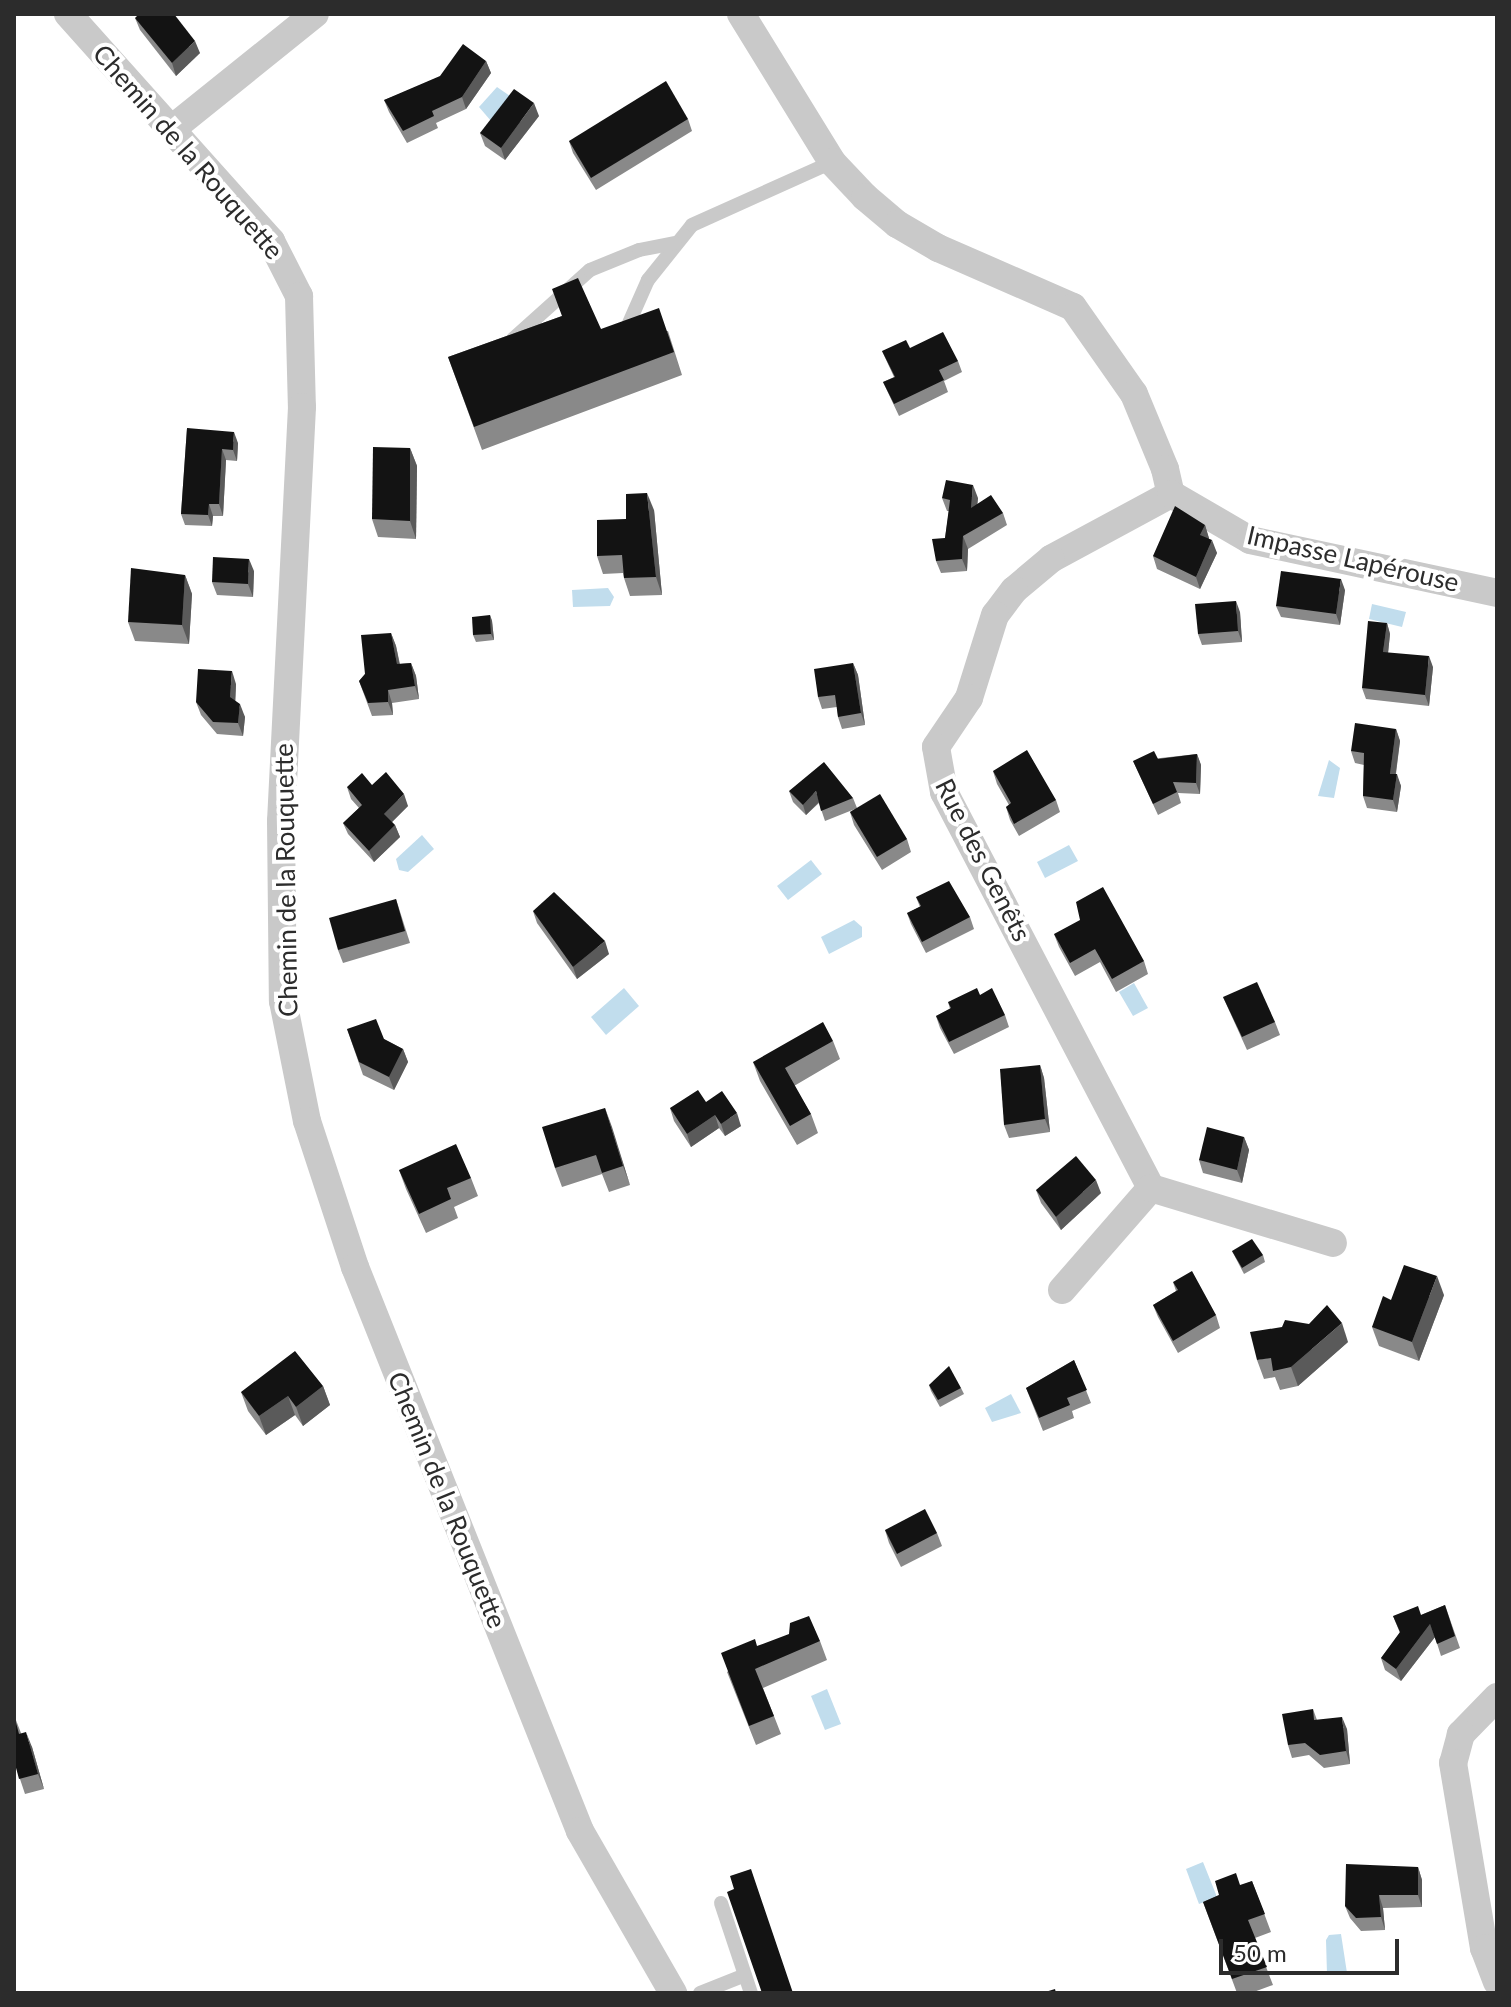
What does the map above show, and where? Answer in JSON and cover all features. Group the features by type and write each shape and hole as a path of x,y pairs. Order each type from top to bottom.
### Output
{"street":[{"name":"Chemin de la Rouquette","path":"68,14 271,241 299,296 303,322 281,821 283,1001 307,1121 355,1267 580,1831 673,1993"},
{"path":"173,128 315,14"},
{"path":"741,14 832,162 897,224 1073,307 1134,394 1168,481"},
{"name":"Impasse Lapérouse","path":"1168,481 1250,540 1497,593"},
{"name":"Rue des Genêts","path":"1151,1188 944,792 936,747 969,698 982,670 995,615 1014,590 1051,559 1168,481"},
{"path":"1062,1290 1151,1188 1333,1243"},
{"path":"1497,1697 1461,1734 1453,1763 1484,1948 1497,1982"}],"lane":[{"path":"629,323 648,280 692,225 832,162"},
{"path":"513,339 590,270 639,250 675,243"},
{"path":"721,1903 751,1993"},
{"path":"700,1993 745,1975"}],"water":[{"path":"497,87 510,96 491,121 479,107"},
{"path":"608,588 614,597 610,606 573,607 572,590"},
{"path":"1372,604 1406,612 1402,627 1369,619"},
{"path":"1329,760 1340,768 1334,798 1318,796"},
{"path":"422,835 434,849 408,872 399,870 396,859"},
{"path":"1069,845 1078,861 1045,878 1037,862"},
{"path":"811,860 822,874 788,900 777,886"},
{"path":"854,920 862,927 862,937 829,954 821,937"},
{"path":"1134,983 1148,1008 1133,1016 1119,992"},
{"path":"624,988 639,1006 606,1035 591,1017"},
{"path":"1011,1394 1021,1413 992,1422 985,1408"},
{"path":"827,1689 841,1724 825,1730 811,1696"},
{"path":"1203,1862 1217,1897 1199,1904 1186,1869"},
{"path":"1341,1934 1347,1973 1327,1974 1326,1940 1329,1935"}],"building":[{"path":"139,14 174,14 195,41 172,63 135,18"},
{"path":"463,44 486,61 462,97 432,111 434,116 403,131 384,100 440,76"},
{"path":"666,81 688,119 591,178 569,141"},
{"path":"514,89 534,103 501,148 480,133"},
{"path":"578,278 601,329 659,308 674,352 474,427 448,357 562,316 552,289"},
{"path":"943,332 958,361 939,370 944,380 894,404 883,382 895,377 882,351 906,340 910,348"},
{"path":"187,428 234,432 233,450 222,449 219,504 209,504 208,515 181,514"},
{"path":"373,447 410,448 410,521 372,519"},
{"path":"946,480 973,485 971,508 991,495 1003,513 963,536 962,559 936,561 932,539 945,538 950,500 942,498"},
{"path":"647,493 656,577 624,578 622,555 597,556 597,520 626,519 626,494"},
{"path":"1175,506 1205,525 1200,535 1212,540 1196,577 1153,556"},
{"path":"213,557 249,559 248,584 212,582"},
{"path":"131,568 185,575 182,625 128,622"},
{"path":"1281,571 1341,579 1336,614 1276,606"},
{"path":"1236,601 1238,631 1198,634 1195,604"},
{"path":"490,615 491,634 473,635 472,617"},
{"path":"1368,621 1387,623 1383,652 1429,656 1425,695 1362,688"},
{"path":"391,633 397,664 411,663 415,686 388,690 388,702 368,703 359,681 365,674 361,635"},
{"path":"853,663 861,713 838,717 835,695 818,697 814,669"},
{"path":"198,669 232,671 230,697 240,704 238,723 213,722 196,702"},
{"path":"1355,723 1396,729 1390,774 1397,774 1393,800 1363,796 1364,753 1351,751"},
{"path":"1027,750 1056,800 1014,824 1006,807 1011,803 993,771"},
{"path":"1154,751 1158,759 1197,754 1196,783 1173,782 1177,792 1153,804 1133,761"},
{"path":"824,762 853,798 821,811 816,791 803,805 789,791"},
{"path":"386,772 404,794 384,814 395,825 369,851 343,823 362,805 347,787 362,773 372,785"},
{"path":"880,794 907,839 877,857 850,812"},
{"path":"949,881 970,917 922,942 907,913 921,906 916,897"},
{"path":"1103,887 1144,961 1112,979 1095,949 1070,963 1054,934 1080,920 1076,902"},
{"path":"554,892 605,941 573,967 533,911"},
{"path":"396,899 405,931 338,950 329,918"},
{"path":"1257,982 1275,1022 1242,1037 1223,997"},
{"path":"977,988 980,995 992,988 1005,1015 949,1042 936,1016 951,1008 948,1002"},
{"path":"376,1019 384,1039 403,1049 389,1077 359,1062 347,1029"},
{"path":"823,1022 833,1041 785,1068 811,1114 790,1126 753,1062"},
{"path":"1040,1065 1045,1119 1004,1125 1000,1069"},
{"path":"698,1090 706,1102 722,1091 737,1113 721,1124 715,1115 687,1134 670,1108"},
{"path":"605,1108 623,1166 602,1173 596,1155 555,1168 542,1127"},
{"path":"1207,1127 1244,1137 1237,1170 1199,1160"},
{"path":"456,1144 471,1178 447,1188 451,1199 419,1214 399,1170"},
{"path":"1076,1156 1096,1180 1056,1217 1036,1190"},
{"path":"1252,1239 1263,1255 1242,1268 1232,1251"},
{"path":"1404,1265 1437,1276 1412,1342 1372,1327 1383,1296 1391,1300"},
{"path":"1192,1271 1216,1315 1173,1341 1153,1305 1178,1290 1173,1282"},
{"path":"1327,1305 1342,1323 1291,1367 1273,1371 1271,1358 1257,1360 1250,1332 1282,1327 1285,1320 1309,1324"},
{"path":"295,1351 323,1386 296,1407 288,1396 259,1416 241,1392"},
{"path":"1074,1360 1087,1390 1067,1398 1070,1405 1039,1418 1026,1388"},
{"path":"949,1366 961,1388 938,1400 929,1385"},
{"path":"925,1509 937,1533 897,1554 885,1530"},
{"path":"1445,1605 1455,1636 1437,1644 1430,1624 1396,1669 1381,1658 1400,1632 1393,1616 1418,1606 1421,1615"},
{"path":"809,1616 820,1641 755,1669 774,1716 749,1726 721,1653 755,1639 757,1646 789,1634 790,1623"},
{"path":"1313,1709 1314,1720 1342,1717 1346,1751 1320,1755 1305,1743 1288,1745 1282,1714"},
{"path":"14,1715 19,1734 26,1732 38,1774 19,1779 14,1760"},
{"path":"1346,1864 1418,1867 1418,1895 1379,1895 1381,1917 1356,1918 1345,1906"},
{"path":"751,1869 793,1993 762,1993 727,1892 734,1889 730,1876"},
{"path":"1236,1873 1240,1885 1252,1881 1265,1914 1248,1920 1267,1967 1232,1979 1203,1902 1219,1895 1215,1881"}]}
